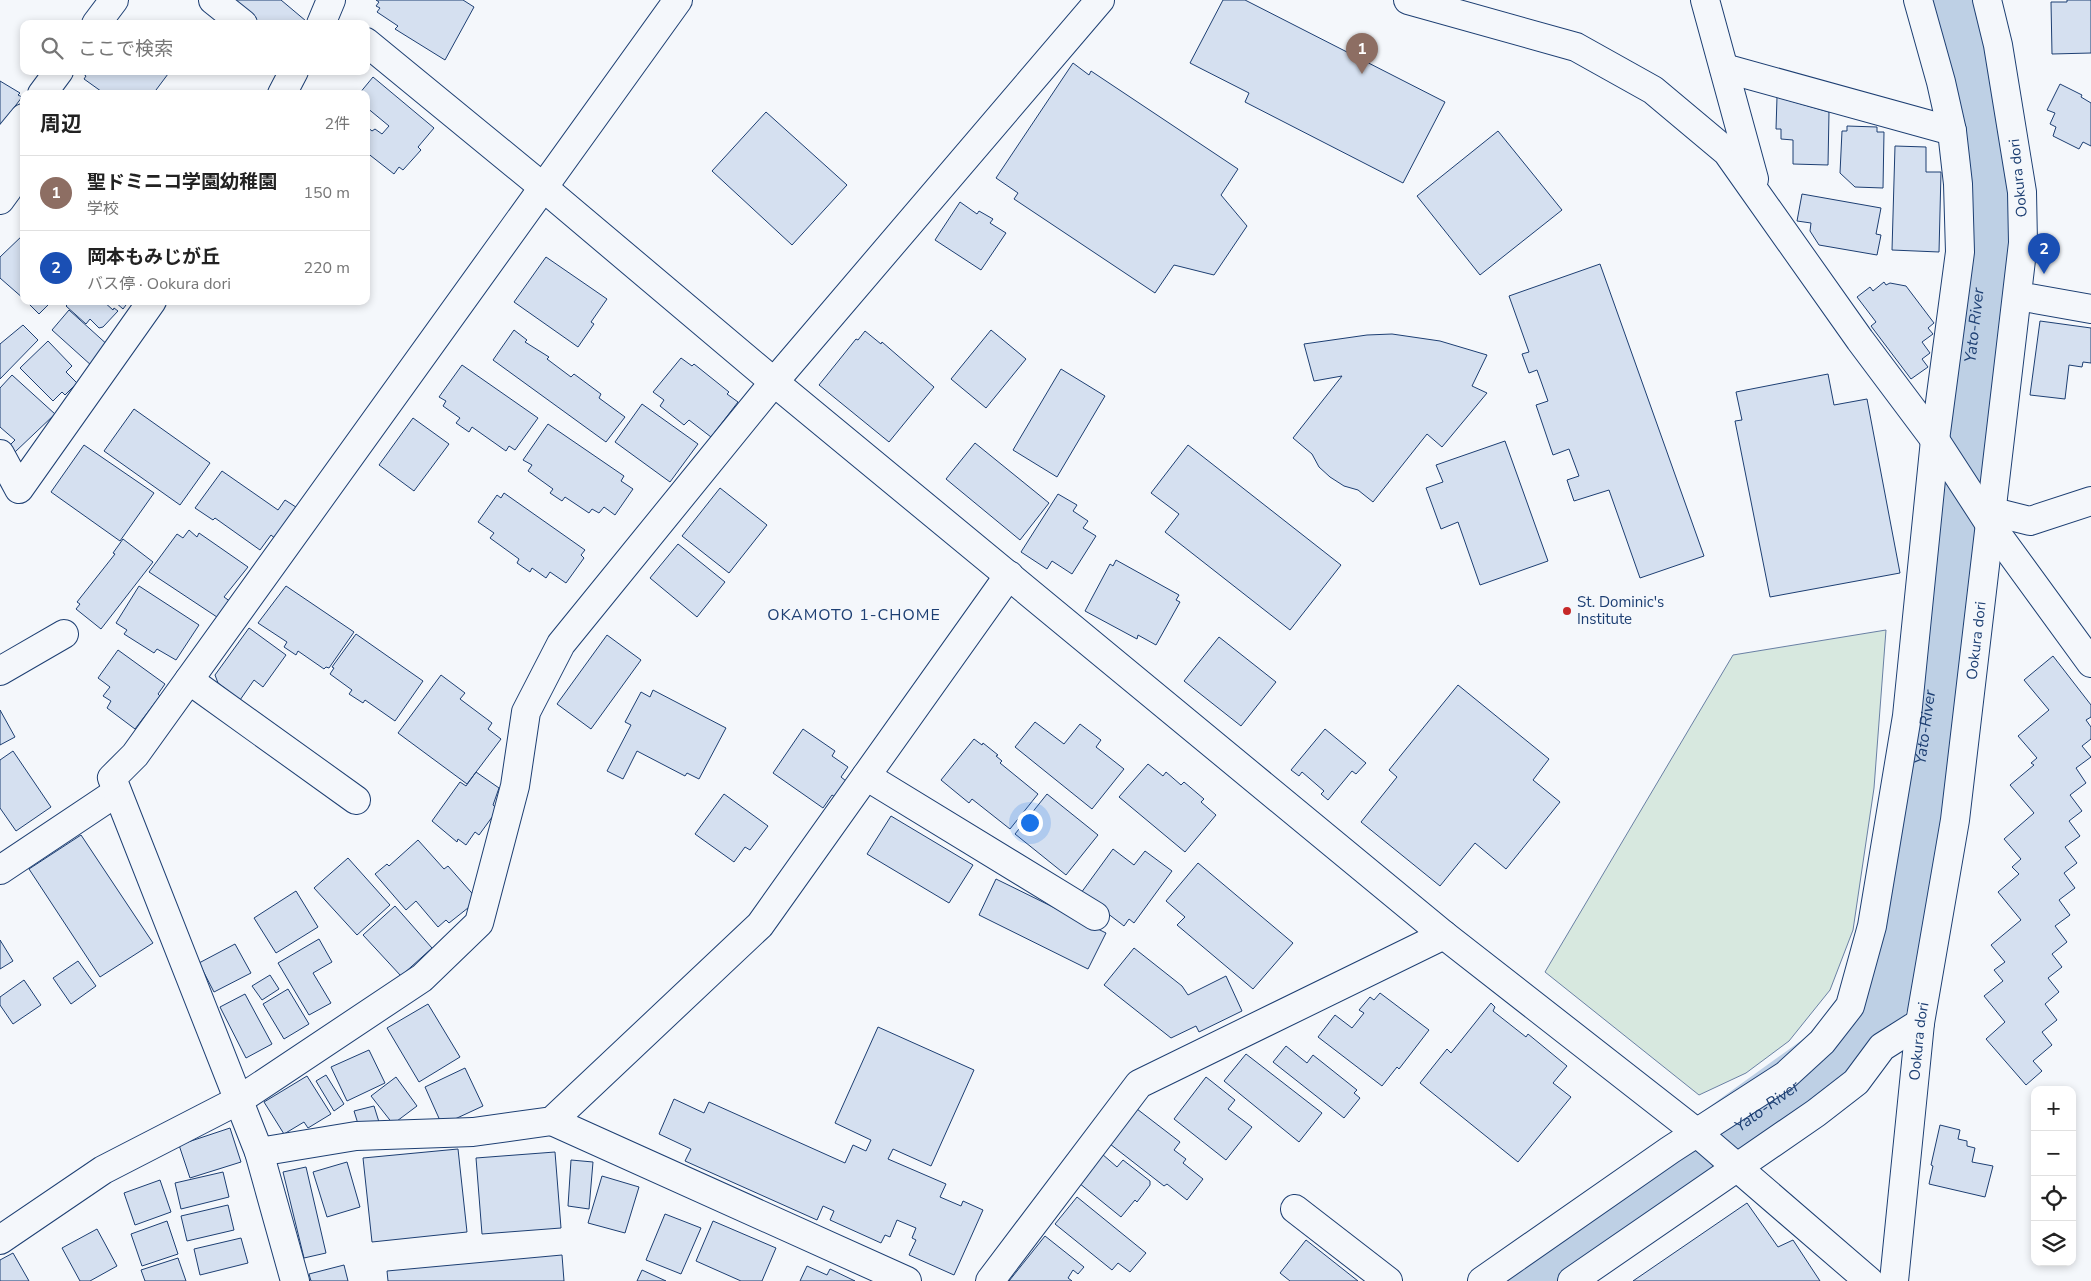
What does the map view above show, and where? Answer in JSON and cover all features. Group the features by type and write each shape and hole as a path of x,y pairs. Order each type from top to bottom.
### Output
{"street":[{"path":"99,20 114,0"},
{"path":"213,0 238,20"},
{"path":"295,1281 260,1152 112,778 135,755 190,680 678,0"},
{"path":"0,1240 103,1170 239,1100 422,978 478,923 515,786 526,712 561,644 774,382 1100,0"},
{"path":"1408,0 1576,48 1653,90 1727,152 1860,340 1941,448 2091,662"},
{"path":"1705,0 1759,197"},
{"path":"1482,1281 1701,1137 1786,1075 1822,1042 1850,1006 1874,916 1907,716 1916,608 1941,448 1960,252 1958,184 1952,131 1941,82 1918,0"},
{"name":"Ookura dori","path":"1894,1281 1920,1022 1955,820 2023,243 2022,192 1998,45 1987,0"},
{"path":"370,45 544,188 774,382 1444,935 1701,1137 1869,1281"},
{"path":"1724,68 1952,131"},
{"path":"45,90 57,75"},
{"path":"284,90 292,75"},
{"path":"0,200 8,189 10,135 20,123"},
{"path":"2018,296 2091,309"},
{"path":"0,454 19,489 149,305"},
{"path":"1990,517 2030,521 2091,501"},
{"path":"552,1121 760,924 1010,576"},
{"path":"0,671 64,634"},
{"path":"190,680 356,800"},
{"path":"866,776 1095,916"},
{"path":"0,870 117,792"},
{"path":"990,1281 1139,1084 1444,935"},
{"path":"1572,1281 1731,1164 1816,1114 1856,1082 1882,1047 1920,1022"},
{"path":"260,1152 356,1136 473,1132 552,1121 907,1281"},
{"path":"1295,1210 1388,1281"}],"shaded area":[{"path":"1886,630 1874,788 1853,930 1830,990 1789,1041 1746,1073 1699,1095 1545,972 1733,655"}],"building":[{"path":"230,0 281,0 305,20 248,20"},
{"path":"376,0 463,0 474,7 445,60 395,29 398,26 377,12 380,8 376,6 379,2"},
{"path":"1223,0 1245,0 1445,102 1403,183 1245,102 1249,93 1190,63"},
{"path":"2067,0 2091,0 2091,53 2052,54 2051,2 2067,2"},
{"path":"1073,63 1089,75 1091,71 1238,169 1221,195 1247,226 1214,275 1174,265 1155,293 1014,199 1018,193 996,178"},
{"path":"85,75 167,75 156,90 99,90 84,79"},
{"path":"373,77 434,128 418,147 421,150 403,170 399,167 394,174 370,155 370,129 372,131 375,129 382,134 389,126 370,110 370,90 362,90"},
{"path":"0,81 20,93 18,95 20,100 10,113 14,117 0,131"},
{"path":"2060,84 2082,95 2081,97 2091,103 2091,146 2083,142 2079,149 2053,136 2056,127 2050,124 2055,113 2047,110"},
{"path":"1777,97 1829,112 1828,165 1793,164 1793,140 1781,139 1781,129 1776,129"},
{"path":"766,112 847,185 792,245 712,171"},
{"path":"1847,126 1877,127 1877,132 1884,132 1883,188 1855,187 1840,173 1842,131 1847,131"},
{"path":"1498,131 1562,210 1480,275 1417,196"},
{"path":"1895,146 1926,147 1926,172 1941,172 1939,252 1892,250"},
{"path":"1802,194 1881,208 1876,234 1881,235 1877,255 1819,245 1810,231 1811,223 1797,221"},
{"path":"960,202 977,214 979,211 993,219 990,223 1006,233 981,270 935,240"},
{"path":"20,238 20,296 0,278 0,257"},
{"path":"546,257 607,299 591,322 594,324 578,347 514,302"},
{"path":"1600,264 1704,556 1640,578 1609,490 1574,501 1567,480 1579,476 1569,449 1553,455 1536,405 1548,401 1537,370 1529,373 1522,354 1529,352 1509,296"},
{"path":"1884,282 1886,285 1890,283 1906,286 1934,323 1928,328 1933,334 1922,342 1930,353 1922,359 1928,367 1911,379 1871,326 1876,322 1857,297 1870,287 1873,291"},
{"path":"30,305 48,305 39,314"},
{"path":"107,305 113,310 114,308 118,311 103,327 99,328 90,319 86,324 66,306"},
{"path":"69,310 110,347 92,366 52,330"},
{"path":"2040,321 2091,328 2091,363 2083,362 2082,367 2069,365 2065,399 2030,395"},
{"path":"23,325 38,340 0,379 0,344"},
{"path":"514,330 527,340 525,342 549,357 547,359 571,377 574,374 601,394 599,398 625,417 606,442 493,360"},
{"path":"991,330 1026,359 986,408 951,379"},
{"path":"865,331 881,344 882,342 934,387 889,442 819,385 856,339 858,340"},
{"path":"1392,334 1440,341 1487,355 1472,386 1487,393 1442,447 1427,434 1373,502 1358,490 1344,486 1330,477 1319,467 1312,454 1293,438 1342,376 1314,381 1304,344 1367,335"},
{"path":"48,341 72,366 66,372 77,383 65,395 62,392 53,401 20,368"},
{"path":"681,358 692,366 694,364 729,392 727,394 738,402 711,437 689,420 684,425 660,406 664,400 653,392"},
{"path":"462,365 538,418 515,450 509,446 506,451 472,427 469,432 456,423 460,418 443,406 446,401 439,397"},
{"path":"1061,369 1105,396 1057,477 1013,450"},
{"path":"1828,374 1834,405 1867,399 1900,573 1770,597 1735,421 1742,420 1736,392"},
{"path":"12,375 55,414 15,452 9,446 15,440 0,427 0,388"},
{"path":"642,404 698,444 670,482 615,442"},
{"path":"134,409 210,463 180,505 104,451"},
{"path":"413,418 449,444 414,491 379,465"},
{"path":"548,424 624,476 621,481 633,489 615,515 604,507 599,513 592,509 589,513 565,497 562,501 550,493 553,489 528,471 532,465 523,460"},
{"path":"1505,441 1548,561 1480,585 1458,522 1441,529 1426,488 1443,482 1436,465"},
{"path":"975,443 1049,503 1020,540 946,479"},
{"path":"84,445 154,493 120,541 51,492"},
{"path":"1188,445 1341,565 1290,630 1165,532 1179,514 1151,493"},
{"path":"222,471 278,510 285,500 299,509 277,540 271,535 260,550 215,518 213,520 195,508"},
{"path":"720,488 767,525 729,573 682,536"},
{"path":"504,493 585,550 581,555 584,558 566,583 550,572 546,578 532,568 530,572 517,563 519,559 490,538 494,533 478,522 497,495 501,498"},
{"path":"1058,494 1077,505 1073,511 1088,521 1083,528 1096,536 1072,574 1052,561 1047,569 1021,552"},
{"path":"189,530 197,537 199,533 248,567 224,597 231,602 220,619 149,572 177,534 183,538"},
{"path":"123,539 153,562 101,629 76,609 80,604 77,602 115,554 113,553"},
{"path":"678,544 725,582 697,617 650,578"},
{"path":"1116,560 1179,595 1176,600 1180,602 1156,645 1138,635 1137,639 1085,611 1110,564 1113,566"},
{"path":"139,586 199,625 176,660 157,649 154,653 124,634 127,630 116,623"},
{"path":"286,586 354,632 329,668 326,667 324,669 298,651 296,655 284,647 287,642 258,623"},
{"path":"249,628 286,655 263,687 254,680 240,700 218,683 215,675"},
{"path":"356,634 423,681 395,721 365,700 363,703 349,694 352,690 330,674 334,668 332,667"},
{"path":"607,635 641,660 591,729 557,704"},
{"path":"1219,637 1276,682 1241,726 1184,681"},
{"path":"118,650 165,684 158,694 160,696 135,729 107,708 111,701 103,696 110,687 98,678"},
{"path":"2053,656 2091,705 2091,717 2086,720 2091,727 2091,739 2082,746 2091,757 2076,768 2086,783 2070,795 2082,811 2069,821 2080,836 2065,847 2077,863 2064,873 2075,888 2059,900 2070,915 2055,926 2067,942 2052,954 2062,967 2048,978 2059,992 2045,1004 2057,1020 2042,1032 2052,1045 2033,1061 2042,1071 2026,1085 1986,1039 2005,1022 1984,996 2003,981 1994,970 2005,962 1991,945 2021,920 1998,892 2019,874 2012,867 2021,859 2004,839 2034,813 2010,785 2034,765 2031,763 2037,758 2018,736 2049,710 2024,680"},
{"path":"441,675 465,693 460,699 492,723 488,729 501,739 467,784 398,733"},
{"path":"1458,685 1549,759 1533,780 1560,802 1506,869 1475,843 1440,886 1361,822 1397,777 1389,770"},
{"path":"653,690 726,728 699,779 687,773 685,776 637,751 623,779 607,771 631,725 625,722 641,692 650,697"},
{"path":"0,710 15,737 0,745"},
{"path":"1035,722 1064,744 1080,724 1101,740 1096,747 1124,769 1092,809 1015,747"},
{"path":"803,729 835,751 832,756 848,767 841,777 846,781 835,797 832,795 823,808 773,773"},
{"path":"1325,729 1366,763 1356,774 1352,771 1328,800 1321,794 1324,791 1302,772 1299,776 1291,770"},
{"path":"974,739 982,745 983,743 998,755 996,756 1002,761 1000,763 1038,794 1010,829 972,799 969,803 941,780"},
{"path":"13,751 51,807 16,831 0,808 0,760"},
{"path":"1148,764 1163,776 1166,772 1181,785 1184,782 1204,799 1201,802 1216,815 1185,852 1119,797"},
{"path":"476,772 499,788 493,805 498,809 479,835 475,832 466,845 458,839 457,842 432,821 460,782 466,786"},
{"path":"724,794 768,826 750,850 745,847 734,862 695,834"},
{"path":"1047,794 1098,835 1066,875 1015,834"},
{"path":"891,816 973,865 949,903 867,854"},
{"path":"81,835 153,943 100,977 29,869"},
{"path":"418,840 444,869 448,866 478,900 449,923 446,920 438,927 416,901 406,910 375,874 387,864 389,866"},
{"path":"1113,849 1134,865 1145,851 1172,871 1134,923 1129,919 1124,926 1081,893"},
{"path":"348,858 390,905 357,935 314,888"},
{"path":"1198,863 1293,943 1253,989 1177,925 1185,917 1166,901"},
{"path":"996,879 1106,933 1088,969 979,915"},
{"path":"296,891 318,927 276,953 254,918"},
{"path":"395,906 432,948 401,976 363,935"},
{"path":"319,939 332,962 313,973 331,1003 309,1015 278,963"},
{"path":"0,940 13,961 0,969"},
{"path":"235,944 251,973 214,992 199,963"},
{"path":"1134,948 1182,986 1188,995 1226,976 1242,1011 1199,1032 1196,1026 1171,1038 1104,985"},
{"path":"78,961 96,986 71,1004 53,978"},
{"path":"270,975 279,989 262,1000 252,986"},
{"path":"24,980 41,1005 13,1024 0,1005 0,997"},
{"path":"288,989 309,1024 284,1039 263,1004"},
{"path":"1380,993 1429,1030 1399,1069 1397,1067 1382,1086 1318,1037 1335,1015 1352,1028 1364,1013 1359,1010 1370,997 1374,1000"},
{"path":"245,994 272,1044 246,1058 220,1007"},
{"path":"1491,1003 1495,1007 1493,1011 1526,1037 1528,1034 1567,1066 1553,1083 1571,1097 1518,1162 1420,1083 1447,1049 1451,1053"},
{"path":"428,1004 460,1057 419,1082 387,1028"},
{"path":"878,1027 974,1070 931,1166 893,1149 888,1159 946,1184 940,1197 961,1206 963,1201 983,1210 954,1275 909,1255 916,1240 912,1238 916,1228 897,1220 890,1237 885,1235 881,1243 830,1220 834,1211 823,1206 817,1220 685,1161 691,1149 659,1134 674,1099 704,1113 709,1102 845,1163 853,1145 866,1151 871,1140 835,1123"},
{"path":"1286,1046 1307,1063 1313,1055 1357,1090 1354,1093 1360,1098 1344,1118 1273,1062"},
{"path":"369,1050 385,1083 347,1101 331,1067"},
{"path":"1246,1054 1322,1113 1299,1142 1224,1081"},
{"path":"465,1068 483,1106 442,1125 425,1087"},
{"path":"326,1075 344,1104 334,1111 316,1081"},
{"path":"307,1076 331,1114 308,1128 304,1122 284,1134 264,1102"},
{"path":"396,1077 417,1106 393,1124 371,1096"},
{"path":"1206,1077 1235,1100 1228,1109 1252,1127 1226,1160 1174,1119"},
{"path":"374,1106 379,1122 359,1127 354,1111"},
{"path":"1137,1109 1180,1142 1174,1150 1186,1159 1183,1163 1203,1179 1187,1200 1167,1184 1164,1186 1110,1144"},
{"path":"1940,1125 1960,1130 1958,1139 1967,1141 1967,1146 1975,1148 1972,1162 1993,1166 1985,1197 1929,1184 1933,1166 1931,1165"},
{"path":"230,1128 241,1162 190,1178 179,1145"},
{"path":"458,1149 467,1232 372,1242 363,1158"},
{"path":"555,1152 561,1228 482,1234 476,1158"},
{"path":"1102,1154 1117,1167 1123,1160 1150,1181 1150,1185 1137,1202 1135,1200 1121,1217 1079,1183"},
{"path":"571,1160 593,1162 589,1209 568,1206"},
{"path":"347,1162 360,1207 327,1217 313,1172"},
{"path":"306,1167 326,1253 304,1258 283,1172"},
{"path":"223,1172 229,1197 181,1209 175,1183"},
{"path":"602,1176 639,1187 625,1233 588,1223"},
{"path":"160,1180 171,1212 135,1225 124,1193"},
{"path":"1077,1197 1146,1253 1130,1272 1118,1263 1112,1270 1055,1224"},
{"path":"1747,1203 1778,1247 1793,1240 1820,1281 1633,1281"},
{"path":"228,1205 234,1230 187,1241 181,1216"},
{"path":"665,1214 701,1228 681,1274 646,1260"},
{"path":"167,1221 178,1254 142,1266 131,1234"},
{"path":"713,1221 776,1248 762,1281 741,1281 696,1261"},
{"path":"97,1229 117,1266 90,1281 80,1281 62,1248"},
{"path":"1045,1236 1084,1267 1078,1274 1073,1270 1068,1278 1072,1281 1009,1281"},
{"path":"241,1238 248,1263 200,1275 194,1249"},
{"path":"1306,1240 1358,1281 1290,1281 1280,1273"},
{"path":"13,1253 29,1281 0,1281 0,1260"},
{"path":"562,1255 564,1281 388,1281 387,1271"},
{"path":"178,1258 186,1281 145,1281 141,1270"},
{"path":"344,1265 348,1281 311,1281 309,1274"},
{"path":"807,1266 827,1275 830,1269 855,1281 800,1281"},
{"path":"642,1270 666,1281 637,1281"}],"waterway":[{"name":"Yato-River","path":"1523,1281 1859,1039 1892,964 1946,568 1982,250 1983,177 1970,85 1948,0"}],"place":[{"name":"聖ドミニコ学園幼稚園","path":"1362,74"},
{"name":"岡本もみじが丘","path":"2044,274"},
{"name":"St. Dominic's Institute","path":"1567,611"}],"district":[{"name":"OKAMOTO 1-CHOME","path":"854,614"}]}
